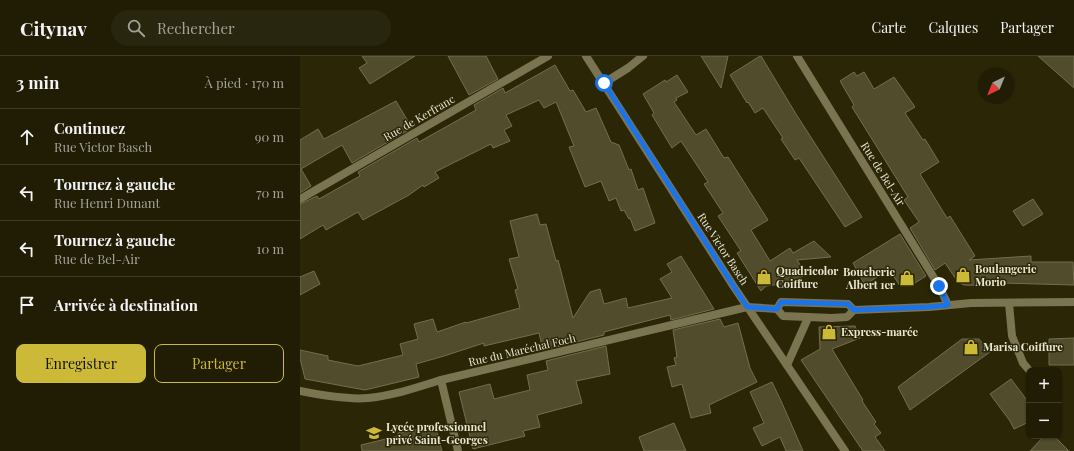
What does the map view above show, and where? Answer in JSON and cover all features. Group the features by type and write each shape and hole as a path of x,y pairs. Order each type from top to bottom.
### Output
{"street":[{"name":"Rue de Kerfranc","path":"300,199 548,56"},
{"name":"Rue Victor Basch","path":"586,56 747,307 845,451"},
{"path":"604,83 628,68 642,56"},
{"name":"Rue de Bel-Air","path":"797,56 939,286 948,305"},
{"path":"854,310 848,304 781,302 777,309 782,316 808,318 847,317 854,310 948,305 1074,302"},
{"path":"1009,303 1012,336 1023,363 1026,367"},
{"name":"Rue du Maréchal Foch","path":"300,390 353,399 390,395 441,380 747,307 777,309"},
{"path":"787,365 808,318"},
{"path":"441,380 458,451"}],"building":[{"path":"362,56 415,56 370,84 359,68 367,63"},
{"path":"448,56 486,56 498,79 469,95"},
{"path":"701,56 728,56 721,88"},
{"path":"760,56 862,217 845,227 799,158 795,160 781,139 783,138 763,108 755,113 730,75"},
{"path":"1038,56 1074,56 1074,88"},
{"path":"555,65 570,91 573,90 586,112 596,108 611,142 619,145 629,170 631,169 638,190 643,188 655,223 635,231 630,218 629,219 624,210 621,211 616,198 609,201 601,181 585,187 569,147 574,146 556,102 544,108 539,100 506,115 512,126 504,130 510,141 493,148 491,144 435,172 439,178 424,187 423,185 409,195 363,220 358,212 326,230 323,225 300,239 300,204 317,196 319,199 360,176 358,172 417,138 419,142 476,110 474,105 503,88 505,93"},
{"path":"854,72 857,76 864,72 874,89 894,77 915,107 905,113 923,140 925,139 939,162 920,174 947,218 950,216 975,256 969,260 1031,256 1031,262 1073,262 1074,285 1001,283 1002,286 964,285 958,282 945,263 935,270 910,228 919,222 904,200 908,197 852,107 854,105 840,81"},
{"path":"677,75 688,92 676,98 677,100 674,102 696,135 706,129 724,158 728,157 768,220 751,230 770,261 790,248 793,253 814,241 831,257 797,260 806,274 784,288 781,284 766,286 761,291 737,253 741,251 718,216 723,213 704,184 708,182 681,141 672,148 652,115 654,113 643,94 665,80 666,82"},
{"path":"396,101 412,128 352,163 342,145 301,169 311,186 300,193 300,140 318,129 324,139"},
{"path":"1033,199 1043,214 1023,226 1013,211"},
{"path":"537,214 540,225 546,224 556,261 558,260 573,318 590,292 600,289 604,304 626,298 628,308 672,298 660,279 672,272 667,264 681,256 714,309 671,320 670,315 604,332 604,335 543,350 539,333 484,346 484,343 416,364 419,377 365,390 305,379 300,358 300,350 328,356 328,360 358,366 403,355 400,344 418,339 414,324 433,319 437,332 466,322 520,308 515,290 518,289 509,259 519,257 510,221"},
{"path":"900,234 926,276 910,286 900,286 889,269 865,285 853,263"},
{"path":"314,271 320,284 300,295 300,277"},
{"path":"720,319 724,327 738,323 750,368 757,382 709,405 711,413 691,418 682,384 672,387 667,367 676,365 674,358 677,357 673,330"},
{"path":"855,326 860,338 832,349 876,422 874,424 881,433 875,437 885,451 863,451 801,360 820,349 819,327"},
{"path":"1074,338 1074,365 1049,365 1049,339"},
{"path":"962,339 979,339 990,352 910,410 898,387"},
{"path":"606,346 610,374 576,381 582,403 537,415 540,427 523,431 525,436 473,449 459,392 490,384 494,399 530,390 527,375 548,370 546,361"},
{"path":"1011,379 1026,399 1026,423 1014,429 1010,421 990,394"},
{"path":"772,382 803,451 786,451 780,437 762,446 753,428 764,423 750,392"},
{"path":"674,423 686,451 644,451 639,437"},
{"path":"435,425 442,451 362,451 361,445 398,436 398,433"},
{"path":"1041,439 1057,439 1069,451 1030,451"}],"place":[{"name":"Boulangerie Morio","path":"963,275"},
{"name":"Quadricolor Coiffure","path":"764,277"},
{"name":"Boucherie Albert 1er","path":"907,278"},
{"name":"Express-marée","path":"829,332"},
{"name":"Marisa Coiffure","path":"971,347"},
{"name":"Lycée professionnel privé Saint-Georges","path":"374,433"}],"route":[{"path":"604,83 747,307 777,309 781,302 848,304 854,310 948,305 939,286"}]}
